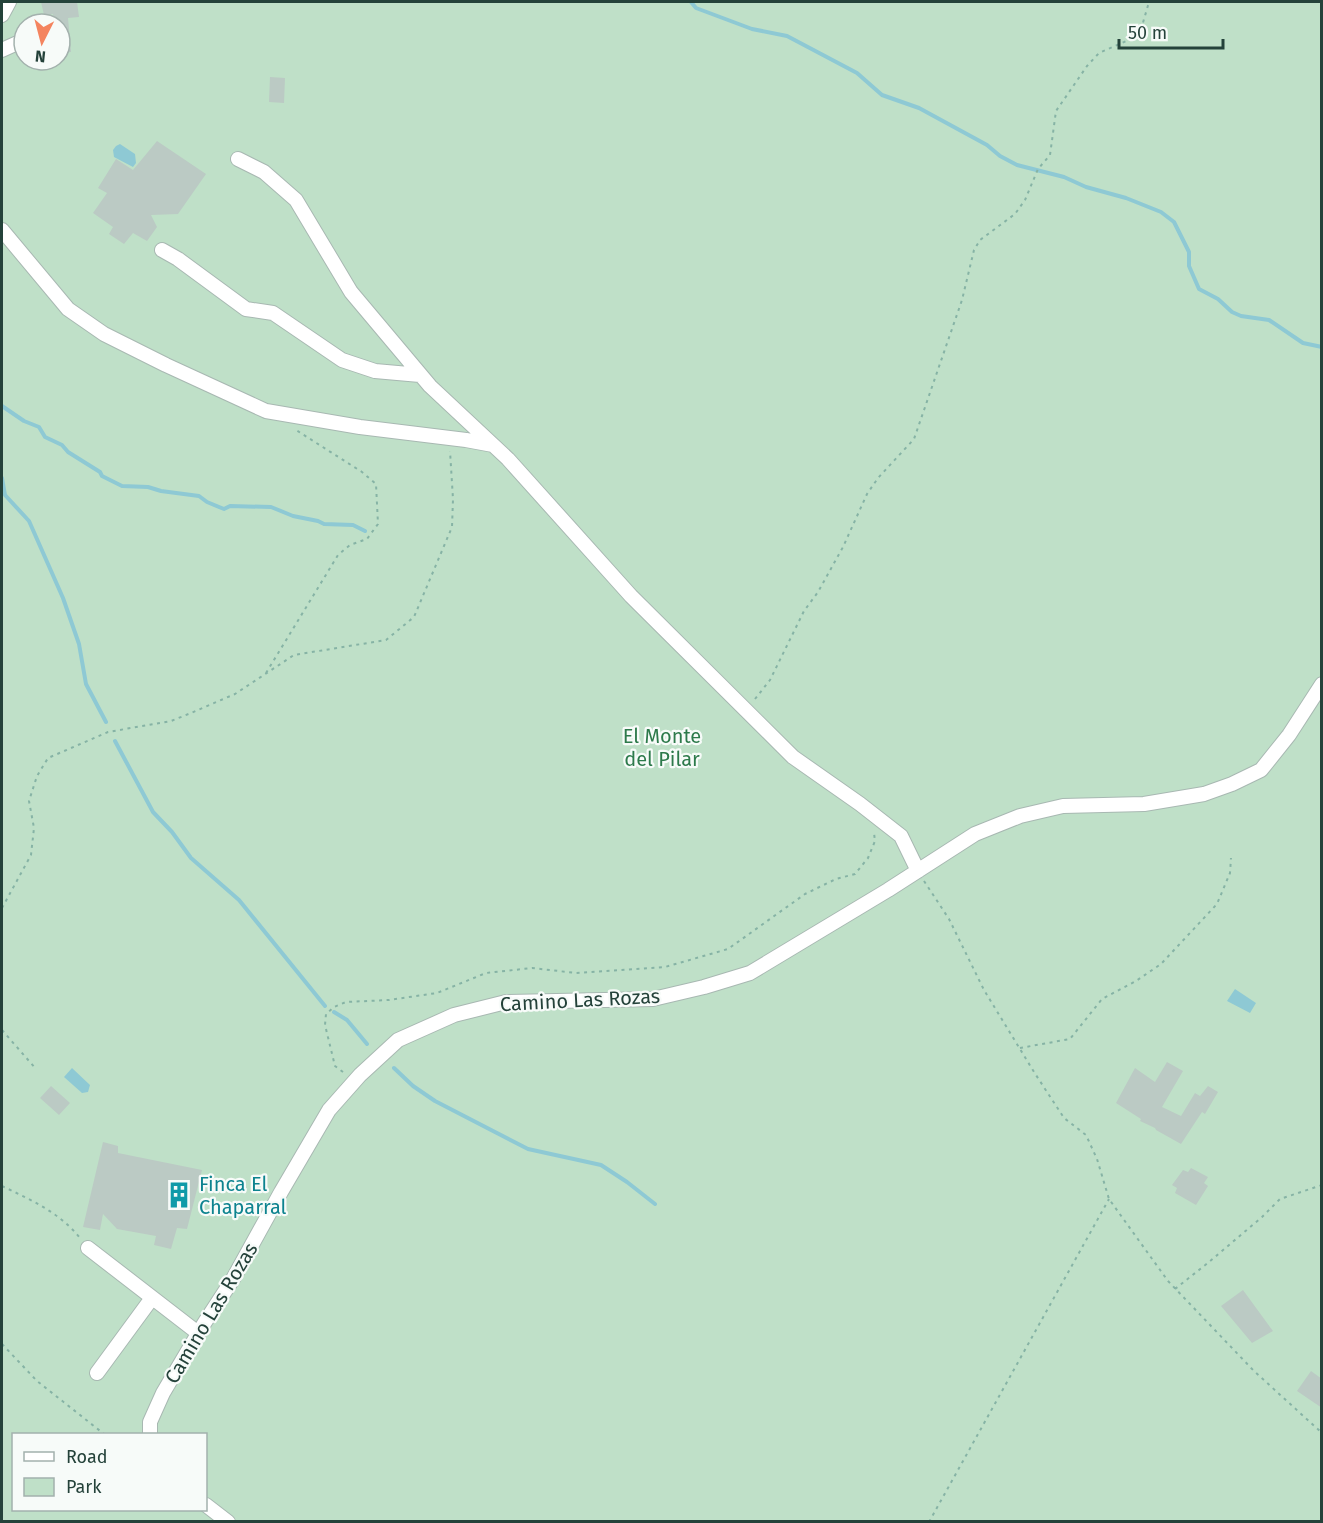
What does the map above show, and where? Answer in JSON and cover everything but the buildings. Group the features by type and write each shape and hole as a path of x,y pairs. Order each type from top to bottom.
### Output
{"street":[{"path":"2,15 9,2"},
{"path":"238,159 264,172 296,200 351,292 430,386 493,446 571,528 631,596 793,757 901,836 918,871"},
{"path":"2,230 68,309 104,334 266,411 493,446"},
{"path":"162,250 178,259 246,309 273,313 342,360 375,371 420,375"},
{"name":"Camino Las Rozas","path":"150,1433 150,1422 163,1393 233,1279 329,1110 355,1081 398,1040 454,1015 506,1002 653,999 750,973 975,834 1020,816 1063,806 1144,804 1204,794 1261,770 1289,735 1322,684"},
{"path":"88,1248 198,1333"},
{"path":"97,1373 152,1298"},
{"path":"207,1506 228,1521"}],"path":[{"path":"745,711 770,680 804,611 818,592 843,547 867,494 878,478 914,439 962,300 974,250 980,240 1015,214 1025,200 1038,169 1050,155 1056,111 1087,66 1099,53 1133,38 1142,26 1149,2"},
{"path":"264,675 334,561 350,545 367,539 378,524 376,484 362,472 295,430"},
{"path":"2,908 32,855 34,828 29,801 37,776 48,759 108,732 171,721 235,694 294,655 386,640 414,617 452,527 453,499 449,438"},
{"path":"355,1081 335,1066 325,1025 326,1014 334,1007 346,1002 389,1000 437,993 486,973 532,968 576,973 665,967 728,950 805,894 836,879 855,874 868,858 875,841 872,814"},
{"path":"1020,1048 1070,1039 1102,999 1136,981 1161,964 1217,904 1230,873 1232,858"},
{"path":"918,871 949,919 984,990 1064,1119 1086,1135 1097,1159 1109,1199 1175,1288 1254,1371 1322,1433"},
{"path":"2,1030 36,1069"},
{"path":"1175,1288 1209,1262 1280,1199 1322,1185"},
{"path":"2,1186 45,1206 72,1227 88,1248"},
{"path":"929,1521 1109,1199"},
{"path":"2,1344 37,1381 103,1433"}],"green space":[{"name":"El Monte del Pilar","path":"2,2 1321,2 1321,1521 2,1521"}],"water":[{"path":"120,144 135,154 136,163 133,167 114,157 113,150"},
{"path":"1235,989 1256,1003 1250,1013 1227,1001"},
{"path":"72,1068 90,1085 88,1092 82,1093 64,1077"}],"waterway":[{"path":"691,2 696,8 752,29 787,36 857,73 882,95 919,108 987,145 1000,156 1017,165 1064,177 1086,187 1126,198 1161,212 1174,222 1189,252 1189,266 1199,289 1218,299 1232,312 1241,316 1269,320 1303,343 1322,347"},
{"path":"2,406 24,421 39,427 45,437 62,445 68,452 100,472 102,476 122,486 148,487 199,496 224,509 230,506 271,507 293,516 324,524 353,525 365,531"},
{"path":"2,478 5,495 29,521 63,598 79,644 86,684 106,722"},
{"path":"115,741 153,812 172,832 191,858 239,900 325,1006"},
{"path":"334,1012 347,1020 367,1044"},
{"path":"394,1068 413,1086 435,1101 528,1149 601,1165 655,1204"}],"place":[{"name":"Finca El Chaparral","path":"179,1195"}]}
